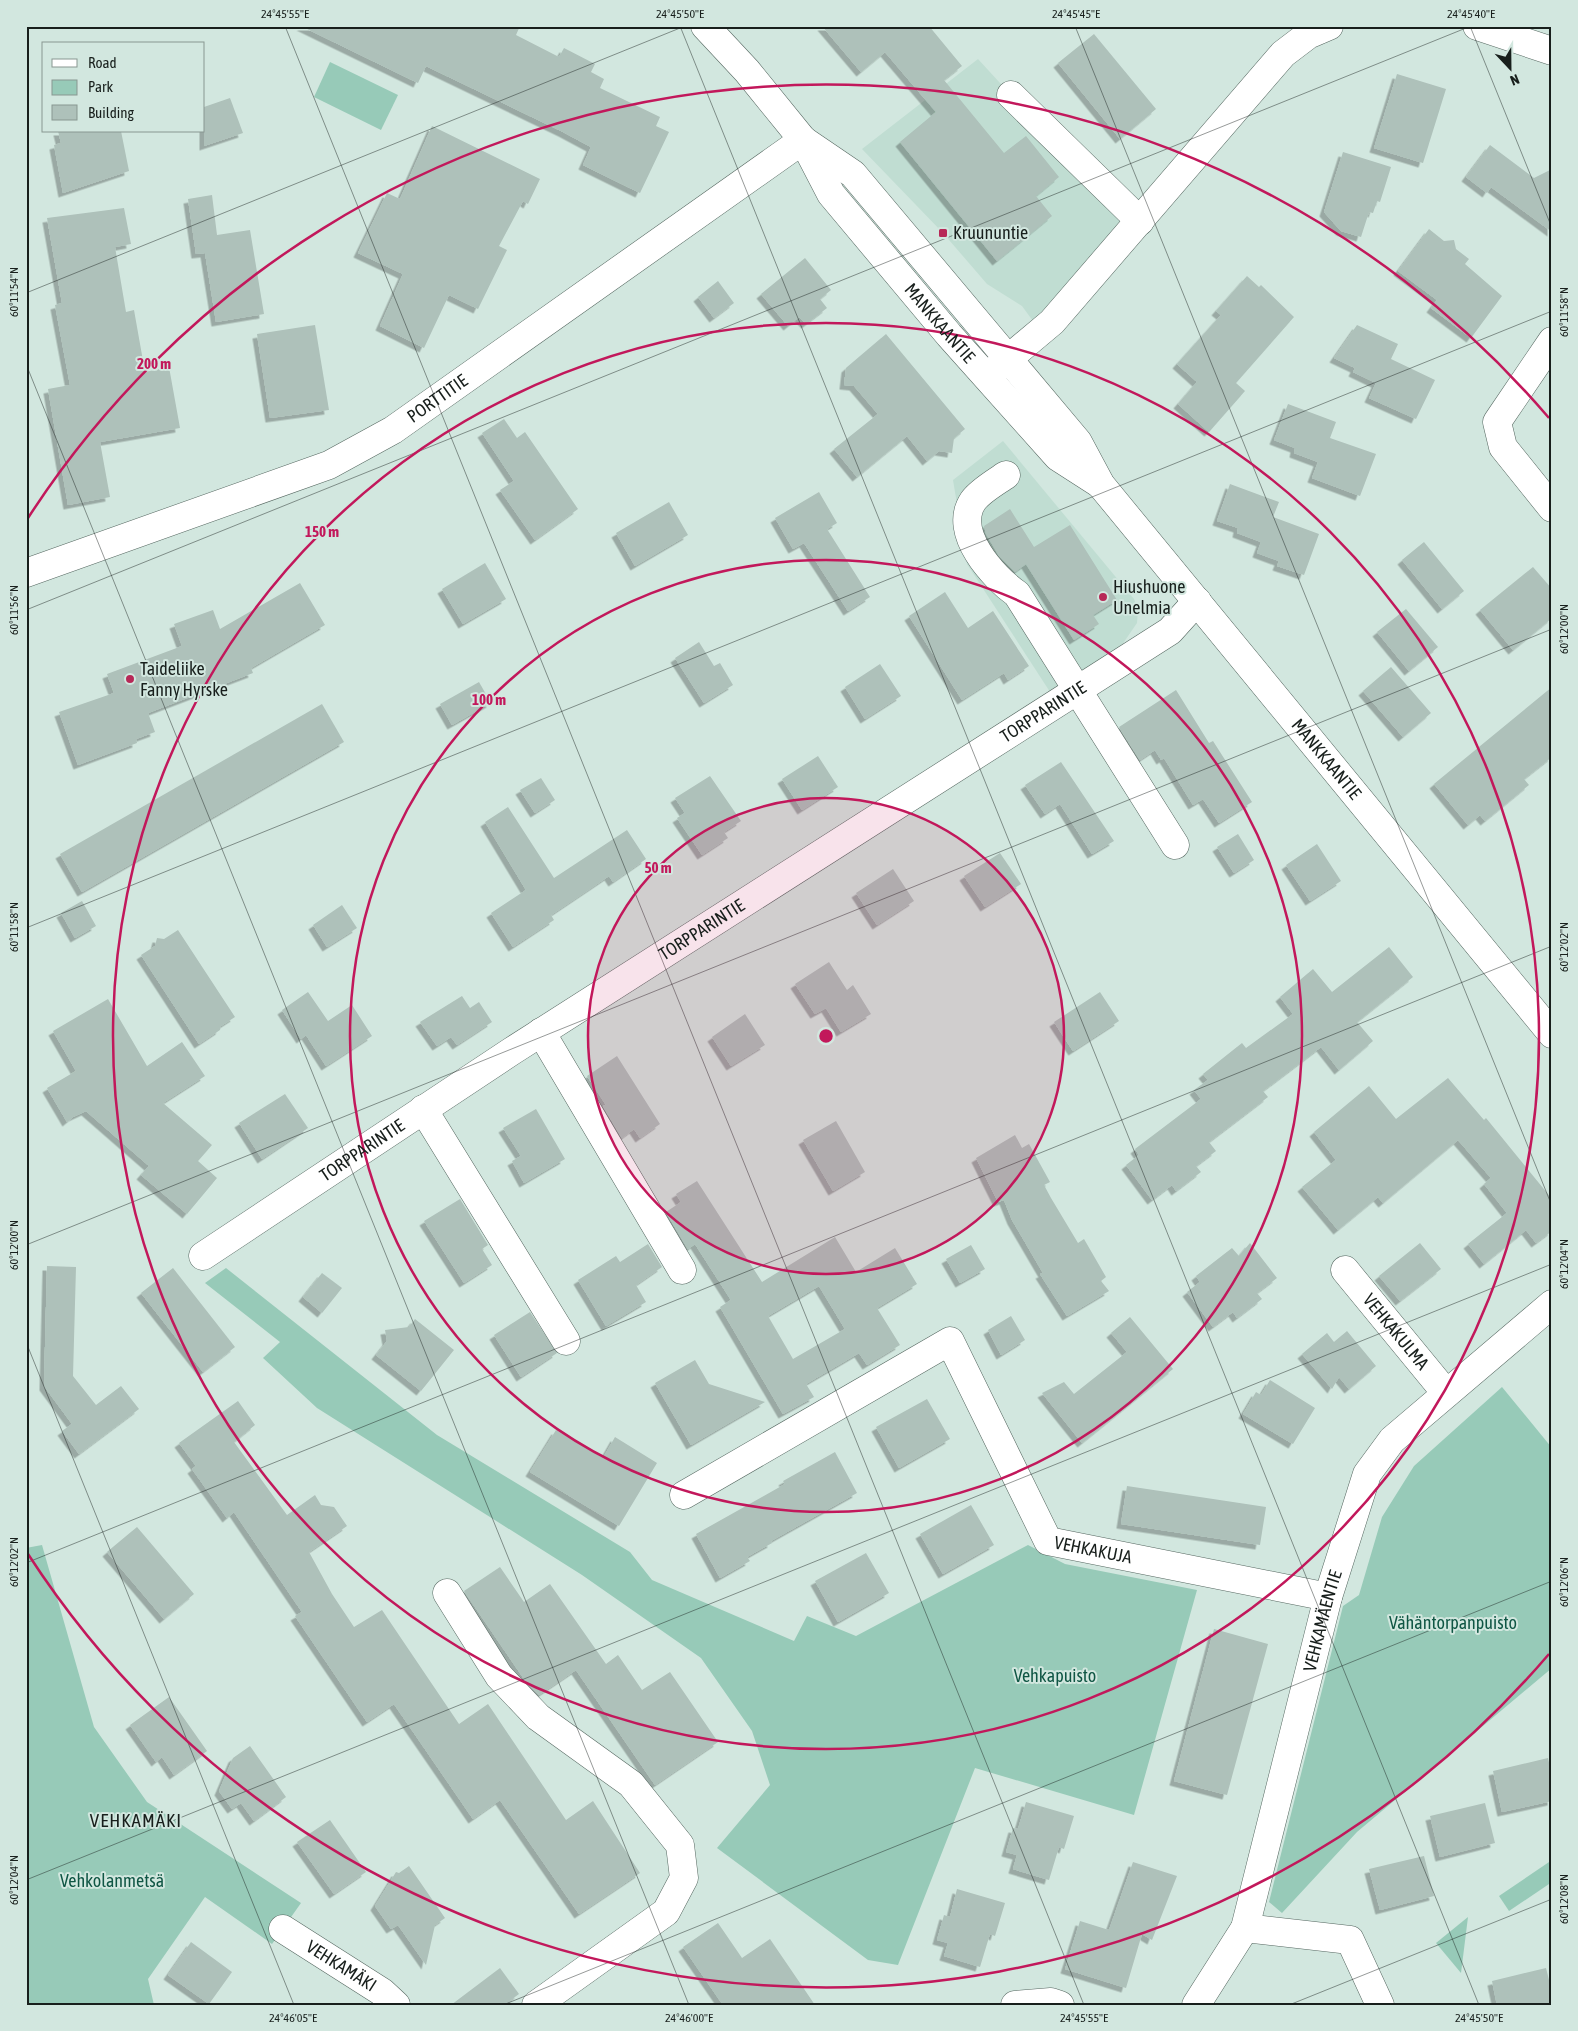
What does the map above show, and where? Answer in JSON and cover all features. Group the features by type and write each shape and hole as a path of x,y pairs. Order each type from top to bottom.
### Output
{"street":[{"name":"MANKKAANTIE","path":"705,26 747,72 803,140 831,194 842,208 987,377 1058,457 1101,485"},
{"path":"1477,26 1552,51"},
{"path":"987,377 1052,322 1283,54 1311,29"},
{"path":"1010,95 1140,221"},
{"name":"MANKKAANTIE","path":"803,140 853,174 1009,358 1078,442 1101,485 1552,1034"},
{"name":"PORTTITIE","path":"26,573 329,466 366,446 393,430 803,140"},
{"path":"1552,341 1497,422 1503,447 1552,508"},
{"path":"1006,475 973,501 966,519 969,536 993,574 1017,594 1175,845"},
{"name":"TORPPARINTIE","path":"203,1256 541,1032 1077,688 1170,631 1197,601"},
{"path":"541,1032 682,1270"},
{"path":"423,1109 566,1341"},
{"name":"VEHKAKULMA","path":"1345,1270 1446,1393"},
{"name":"VEHKAMÄENTIE","path":"1196,2005 1245,1928 1328,1597 1367,1474 1392,1440 1552,1304"},
{"name":"VEHKAKUJA","path":"684,1495 950,1341 1048,1541 1328,1597"},
{"path":"447,1593 499,1676 538,1717 631,1784 680,1845 684,1878 666,1912 536,2005"},
{"path":"1245,1928 1350,1940 1380,2005"},
{"name":"VEHKAMÄKI","path":"283,1929 382,1992 396,2005"},
{"path":"1015,2005 1055,2003"}],"shaded area":[{"path":"978,59 1011,95 1140,221 1041,332 1022,306 987,284 943,233 862,149"},
{"path":"1003,441 1134,599 1138,610 1137,623 1113,658 1052,695 967,564 953,480"}],"green space":[{"path":"330,62 398,95 381,130 314,97"},
{"name":"Vehkapuisto","path":"226,1268 437,1435 630,1552 652,1580 794,1641 807,1616 856,1636 1028,1545 1065,1564 1197,1590 1134,1815 975,1768 898,1965 868,1960 717,1848 770,1785 752,1731 701,1658 582,1575 317,1408 263,1358 280,1342 205,1283"},
{"name":"Vähäntorpanpuisto","path":"1502,1387 1552,1448 1552,1668 1357,1832 1282,1913 1269,1902 1343,1606 1359,1595 1382,1517 1414,1466"},
{"name":"Vehkolanmetsä","path":"42,1545 94,1727 147,1802 301,1903 272,1944 205,1897 148,1979 154,2005 26,2005 26,1548"},
{"path":"1552,1860 1552,1882 1509,1911 1499,1896"},
{"path":"1468,1917 1461,1973 1436,1943"}],"building":[{"path":"301,26 520,26 516,35 559,57 564,48 595,64 591,72 604,79 600,88 660,117 656,126 669,132 640,193 583,165 591,147 563,132 426,66 418,83"},
{"path":"822,26 929,26 962,66 944,80 1004,153 1026,136 1059,177 1036,196 1052,216 997,261 900,142 936,112 885,52 861,72"},
{"path":"1094,34 1156,109 1120,139 1058,63"},
{"path":"1397,74 1446,89 1423,163 1374,148"},
{"path":"230,98 243,133 204,146 205,107"},
{"path":"432,126 540,179 528,204 523,201 499,246 507,250 478,309 449,295 424,348 380,326 403,274 358,253 387,193 400,199"},
{"path":"58,132 121,132 129,171 63,193 54,145 61,143"},
{"path":"1490,145 1534,178 1552,169 1552,232 1491,187 1487,193 1466,177"},
{"path":"1343,152 1391,167 1380,202 1377,201 1373,213 1369,212 1361,237 1341,231 1324,212"},
{"path":"212,195 217,235 250,230 264,314 216,322 205,253 196,254 188,199"},
{"path":"124,208 131,244 115,247 126,312 134,310 145,372 169,367 180,428 100,442 110,497 68,505 48,389 70,385 55,305 62,303 47,218"},
{"path":"1429,229 1444,241 1454,240 1456,249 1469,259 1465,264 1502,296 1471,338 1431,308 1437,300 1398,271"},
{"path":"805,258 831,290 820,299 827,308 806,324 799,317 788,326 761,294"},
{"path":"1247,276 1259,287 1261,285 1294,317 1236,383 1245,391 1209,432 1178,404 1197,382 1177,364 1221,315 1216,311"},
{"path":"718,281 734,303 714,318 698,297"},
{"path":"315,325 329,410 270,418 257,334"},
{"path":"1357,325 1398,344 1391,359 1435,380 1416,419 1369,398 1376,383 1353,372 1355,368 1334,358"},
{"path":"886,334 965,429 954,438 952,453 939,451 927,461 907,436 857,477 834,449 878,414 854,386 844,385 846,368"},
{"path":"1288,404 1336,422 1330,438 1376,454 1360,496 1312,478 1318,462 1294,453 1295,448 1274,440"},
{"path":"504,419 517,438 525,432 578,509 535,540 500,490 514,481 482,433"},
{"path":"1230,484 1279,502 1273,517 1319,534 1304,575 1277,566 1279,561 1257,553 1261,542 1237,533 1238,528 1217,521"},
{"path":"819,492 837,523 827,529 870,597 848,611 804,543 793,549 775,518"},
{"path":"669,502 688,535 635,566 616,533"},
{"path":"1010,509 1034,547 1070,525 1117,600 1093,615 1099,624 1074,640 1026,564 1015,572 999,556 986,534 984,526"},
{"path":"1424,542 1464,591 1442,609 1402,560"},
{"path":"485,563 506,599 463,624 442,589"},
{"path":"1533,567 1552,589 1552,618 1513,650 1480,610"},
{"path":"300,583 325,625 251,668 253,673 148,713 155,732 136,739 137,743 78,765 59,712 114,693 107,674 182,646 174,624 213,610 220,629"},
{"path":"945,592 968,628 993,611 1029,666 1008,680 1004,673 962,700 909,616"},
{"path":"1406,609 1438,647 1409,671 1377,632"},
{"path":"699,642 714,666 720,663 733,685 704,703 675,658"},
{"path":"880,664 901,696 865,719 845,687"},
{"path":"1391,667 1431,713 1403,737 1363,691"},
{"path":"479,682 491,703 452,725 440,704"},
{"path":"1552,687 1552,757 1524,779 1529,785 1485,821 1480,815 1468,825 1434,784"},
{"path":"1176,690 1209,743 1213,741 1252,802 1219,823 1203,799 1193,805 1164,758 1161,760 1155,750 1140,760 1119,727"},
{"path":"322,704 344,742 82,892 60,854"},
{"path":"818,756 838,787 802,810 782,779"},
{"path":"1061,762 1114,841 1092,854 1060,804 1045,814 1025,785"},
{"path":"710,776 741,821 724,832 728,838 702,855 677,818 685,813 675,798"},
{"path":"541,778 555,800 535,813 520,790"},
{"path":"508,807 554,878 627,830 646,859 613,882 609,876 551,915 554,920 513,947 491,913 526,890 485,822"},
{"path":"1238,834 1254,860 1234,873 1217,847"},
{"path":"1317,844 1341,881 1310,901 1286,865"},
{"path":"1000,853 1021,884 985,907 964,876"},
{"path":"893,869 914,901 877,925 856,893"},
{"path":"82,901 96,926 75,938 61,913"},
{"path":"342,905 357,928 327,947 313,925"},
{"path":"178,930 235,1017 199,1044 141,955 155,946 157,938 164,939"},
{"path":"1389,947 1413,977 1357,1022 1373,1041 1339,1070 1321,1047 1263,1091 1268,1097 1209,1142 1216,1151 1196,1166 1201,1172 1176,1191 1172,1185 1152,1200 1126,1165 1139,1155 1135,1149 1201,1099 1194,1090 1208,1080 1203,1074 1242,1043 1246,1048 1293,1014 1280,997 1313,969 1332,992"},
{"path":"829,962 847,990 853,985 871,1014 841,1032 826,1008 815,1014 795,984"},
{"path":"308,992 328,1021 352,1005 372,1036 326,1066 306,1035 301,1039 282,1010"},
{"path":"1100,992 1119,1021 1073,1051 1054,1022"},
{"path":"462,996 470,1008 479,1002 492,1022 457,1045 451,1037 437,1046 420,1022"},
{"path":"108,999 147,1066 182,1042 205,1076 163,1103 212,1145 198,1161 217,1178 187,1214 141,1175 149,1166 86,1111 67,1122 47,1088 76,1071 53,1031"},
{"path":"745,1014 765,1045 731,1066 712,1037"},
{"path":"617,1056 660,1124 640,1138 634,1129 622,1138 603,1106 606,1105 587,1076"},
{"path":"1448,1078 1484,1120 1486,1118 1552,1199 1552,1231 1536,1243 1526,1230 1484,1264 1468,1244 1507,1213 1484,1184 1491,1178 1458,1140 1383,1203 1378,1197 1338,1230 1302,1187 1336,1160 1314,1132 1369,1086 1396,1119"},
{"path":"285,1094 308,1128 262,1159 239,1123"},
{"path":"536,1109 565,1159 524,1183 512,1161 521,1156 503,1128"},
{"path":"836,1121 865,1172 833,1191 803,1140"},
{"path":"1015,1135 1022,1148 1029,1144 1050,1182 1044,1185 1051,1198 1078,1243 1084,1239 1106,1277 1101,1281 1109,1291 1067,1316 1040,1274 1043,1273 1012,1220 1004,1200 998,1202 976,1158"},
{"path":"697,1181 762,1282 835,1237 856,1272 895,1248 917,1284 877,1308 900,1345 867,1365 859,1353 806,1384 814,1397 783,1414 720,1307 731,1300 695,1244 688,1249 666,1212 681,1202 676,1194","holes":["819,1286 845,1329 793,1359 768,1316"]},
{"path":"460,1199 488,1245 482,1249 492,1265 464,1283 424,1221"},
{"path":"1250,1243 1277,1278 1257,1293 1262,1299 1237,1318 1233,1312 1213,1327 1187,1292 1200,1282 1196,1276 1232,1248 1239,1256"},
{"path":"1420,1243 1441,1269 1400,1301 1379,1276"},
{"path":"648,1244 662,1267 636,1285 646,1302 606,1326 578,1280 616,1256 620,1262"},
{"path":"971,1245 985,1269 960,1283 946,1259"},
{"path":"47,1266 76,1267 73,1376 96,1405 121,1386 139,1409 79,1454 62,1431 72,1424 44,1386"},
{"path":"173,1268 235,1347 203,1372 141,1293"},
{"path":"322,1273 342,1288 322,1313 303,1297"},
{"path":"530,1312 557,1353 521,1377 494,1335"},
{"path":"1011,1316 1025,1340 1001,1355 988,1330"},
{"path":"1130,1317 1173,1369 1082,1443 1042,1393 1064,1382 1074,1394 1127,1352 1111,1333"},
{"path":"415,1319 454,1350 421,1391 376,1355 387,1341 385,1330 409,1327"},
{"path":"1347,1331 1376,1366 1349,1389 1339,1377 1332,1389 1302,1354 1327,1333 1334,1342"},
{"path":"695,1360 709,1384 765,1402 691,1445 655,1383"},
{"path":"1270,1380 1315,1408 1293,1444 1243,1414 1256,1392 1261,1395"},
{"path":"927,1399 950,1439 899,1468 876,1427"},
{"path":"238,1401 255,1425 234,1442 287,1515 315,1495 321,1505 334,1507 347,1526 309,1552 332,1594 354,1627 382,1610 459,1724 488,1704 566,1820 593,1801 640,1873 579,1914 500,1800 473,1819 394,1704 367,1722 295,1616 302,1612 234,1512 227,1518 192,1469 196,1466 179,1443"},
{"path":"556,1430 603,1458 615,1437 657,1463 619,1526 530,1472"},
{"path":"835,1452 857,1493 771,1541 772,1543 747,1557 750,1561 720,1578 696,1534 785,1484 783,1481"},
{"path":"1127,1486 1266,1507 1260,1545 1121,1524"},
{"path":"971,1505 994,1545 943,1574 920,1534"},
{"path":"137,1527 194,1594 164,1619 107,1552"},
{"path":"866,1553 889,1593 838,1622 815,1581"},
{"path":"500,1567 524,1602 550,1584 606,1664 618,1655 642,1690 670,1672 718,1742 655,1785 576,1670 539,1695 526,1682 464,1591"},
{"path":"1214,1629 1268,1644 1227,1795 1174,1781"},
{"path":"169,1697 207,1751 174,1775 162,1757 156,1762 130,1725"},
{"path":"250,1746 286,1797 254,1821 241,1803 232,1809 219,1791 233,1758"},
{"path":"1548,1758 1552,1776 1552,1801 1502,1812 1493,1771"},
{"path":"1026,1802 1074,1816 1064,1849 1059,1847 1049,1880 1013,1869 1017,1855 1006,1852 1013,1828 1018,1829"},
{"path":"1485,1803 1495,1843 1440,1857 1430,1816"},
{"path":"330,1820 366,1872 334,1894 297,1842"},
{"path":"1424,1856 1434,1896 1380,1910 1369,1869"},
{"path":"1133,1862 1177,1876 1152,1940 1142,1934 1126,1988 1065,1969 1080,1921 1109,1930"},
{"path":"409,1866 445,1918 435,1925 426,1965 398,1925 391,1929 375,1906 396,1872 399,1873"},
{"path":"957,1889 1005,1903 995,1936 990,1934 980,1967 944,1956 948,1943 937,1940 944,1915 950,1917"},
{"path":"718,1923 742,1958 770,1939 815,2005 723,2005 683,1947"},
{"path":"191,1942 232,1972 209,2004 168,1975"},
{"path":"500,1968 519,1994 504,2005 451,2005"},
{"path":"1546,1968 1552,1992 1552,2005 1497,2005 1492,1981"}],"place":[{"name":"Kruununtie","path":"943,233"},
{"name":"Hiushuone Unelmia","path":"1103,597"},
{"name":"Taideliike Fanny Hyrske","path":"130,679"}],"district":[{"name":"VEHKAMÄKI","path":"136,1820"}]}
